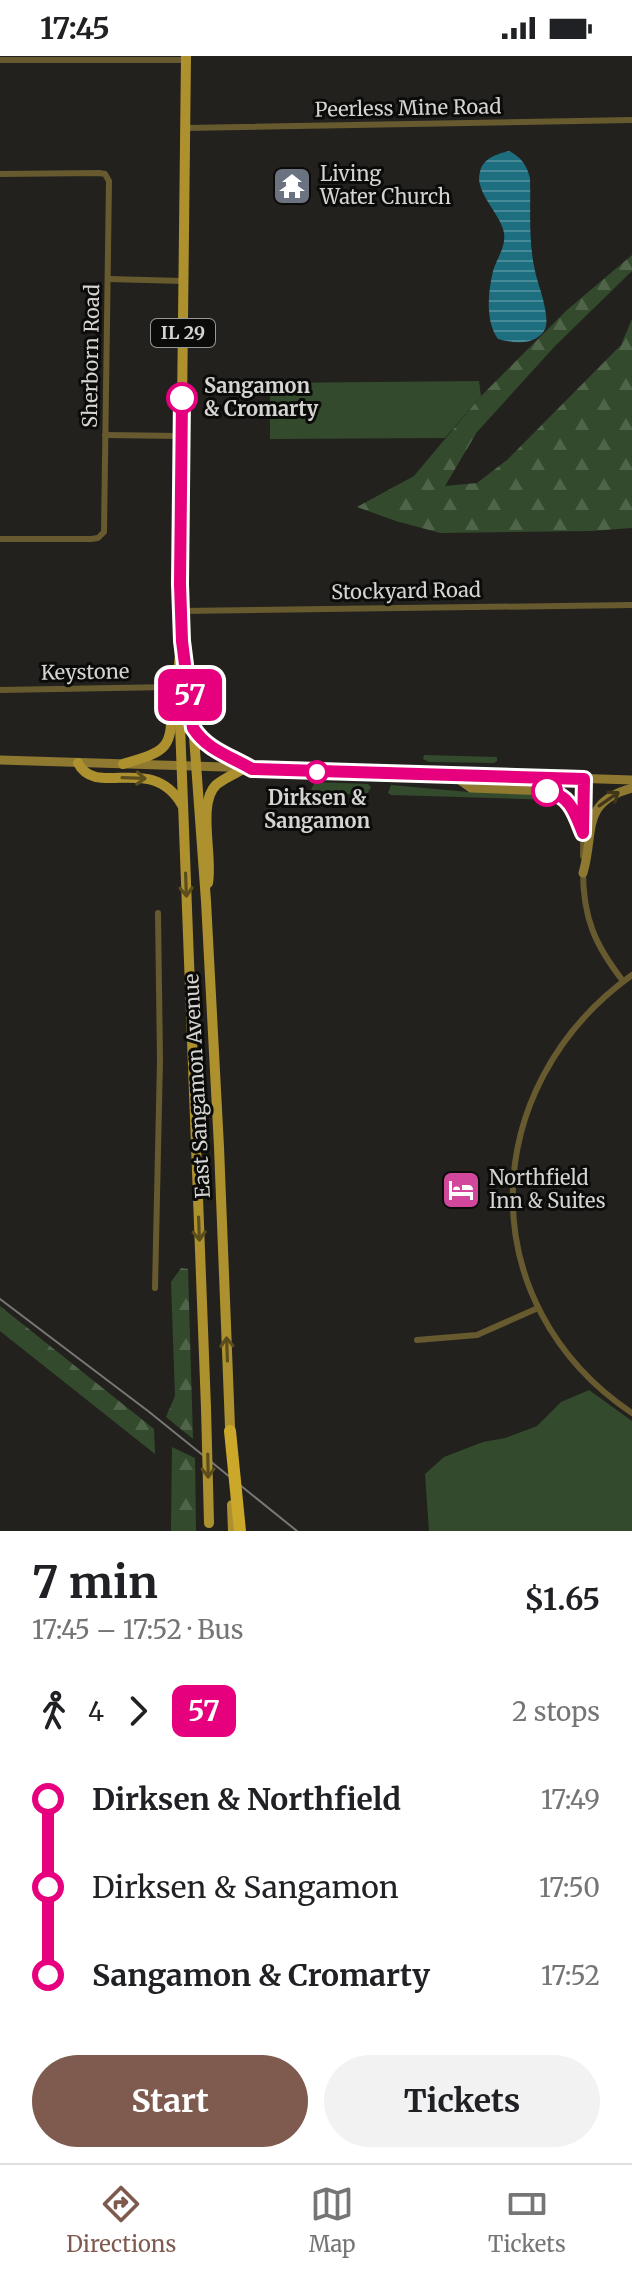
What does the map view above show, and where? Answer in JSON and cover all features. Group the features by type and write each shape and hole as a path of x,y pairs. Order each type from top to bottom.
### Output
{"highway":[{"path":"230,1429 240,1531"}],"main road":[{"name":"East Sangamon Avenue","path":"186,58 181,611 206,901 219,1147 233,1531"},
{"name":"East Sangamon Avenue","path":"182,641 178,672 209,1527"},
{"path":"123,764 152,756 169,740 173,732 171,687 178,672"},
{"path":"193,728 211,749 227,754 248,769 214,787 208,800 210,871 206,901"},
{"path":"78,763 93,777 156,779 172,789 183,807"}],"street":[{"path":"0,60 186,58"},
{"name":"Peerless Mine Road","path":"185,128 632,120"},
{"name":"Sherborn Road","path":"0,174 93,173 108,176 104,527 101,535 91,539 0,539"},
{"path":"108,279 183,281"},
{"path":"105,435 181,436"},
{"name":"Stockyard Road","path":"181,611 632,605"},
{"name":"Keystone","path":"0,690 171,687"},
{"path":"0,760 632,780"},
{"path":"453,775 471,788 551,791 569,802 583,833"},
{"path":"584,779 583,900 597,941 623,981"},
{"path":"583,873 589,854 591,819 596,810 609,796 632,788"},
{"path":"155,1288 160,1060 158,913"},
{"path":"632,975 588,1012 557,1049 533,1094 518,1141 513,1177 514,1226 522,1267 538,1308 580,1369 610,1398 632,1413"},
{"path":"417,1340 477,1335 538,1308"}],"green space":[{"path":"632,255 632,271 556,345 477,432 445,486 477,483 507,460 621,345 632,319 632,528 440,533 357,507 414,476 481,396 567,310"},
{"path":"479,381 481,396 445,438 270,439 270,383"},
{"path":"424,755 497,757 497,761 429,762 423,759"},
{"path":"315,782 368,784 371,787 367,794 327,794 311,790"},
{"path":"391,785 541,794 551,796 561,803 556,800 391,795 388,793"},
{"path":"181,1268 188,1269 193,1439 166,1417 175,1396 171,1282"},
{"path":"0,1306 154,1429 155,1454 0,1331"},
{"path":"589,1390 632,1421 632,1531 429,1531 425,1474 444,1457 537,1426 561,1402"},
{"path":"172,1447 195,1458 196,1531 171,1531"}],"water":[{"path":"509,151 523,162 530,178 531,248 546,319 540,336 523,342 498,339 491,324 490,288 504,235 479,179 487,160"}],"railway":[{"path":"0,1299 148,1411 297,1531"}],"bus line":[{"name":"57","path":"182,398 182,641 193,728 199,737 211,749 227,754 252,769 584,779 583,833 569,802 547,791"}],"place":[{"name":"Living Water Church","path":"292,186"},
{"name":"Sangamon & Cromarty","path":"182,398"},
{"name":"Dirksen & Sangamon","path":"317,772"},
{"name":"Northfield Inn & Suites","path":"461,1190"}]}
